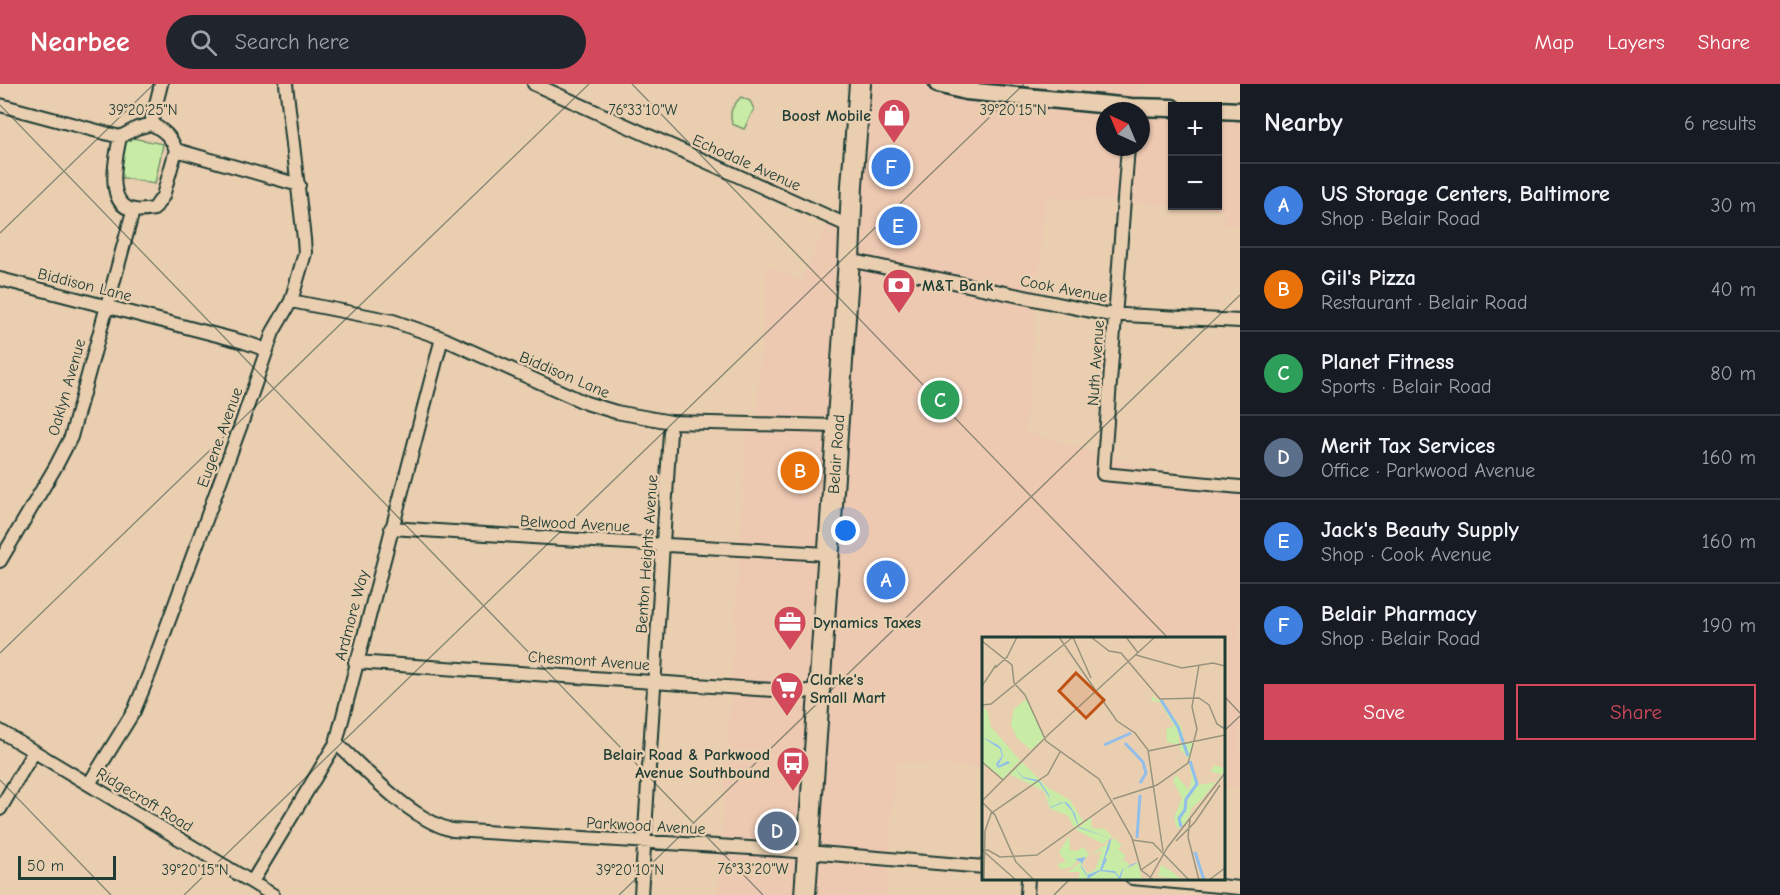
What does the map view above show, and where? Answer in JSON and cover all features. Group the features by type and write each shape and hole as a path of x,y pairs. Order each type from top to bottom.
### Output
{"main road":[{"name":"Belair Road","path":"805,895 860,84"}],"street":[{"path":"151,124 161,84"},
{"name":"Eugene Avenue","path":"89,784 134,711 208,518 273,332 291,301 304,253 299,185 286,84"},
{"name":"Echodale Avenue","path":"534,84 849,226"},
{"path":"938,84 966,91 1096,105"},
{"path":"0,105 120,137 151,124 157,127 171,139 176,150 163,196 154,209 133,211 122,203 113,182 120,137"},
{"path":"1150,109 1168,108"},
{"path":"1222,110 1240,111"},
{"path":"176,150 299,185"},
{"name":"Nuth Avenue","path":"1127,156 1103,474 1240,487"},
{"name":"Oaklyn Avenue","path":"0,561 52,474 71,436 133,211"},
{"name":"Cook Avenue","path":"849,260 1041,302 1115,314 1240,321"},
{"name":"Biddison Lane","path":"0,279 244,342 267,350"},
{"name":"Biddison Lane","path":"291,301 393,321 442,338 586,403 616,412 671,422 837,426"},
{"name":"Ardmore Way","path":"252,882 336,743 442,338"},
{"name":"Benton Heights Avenue","path":"641,895 670,432"},
{"name":"Belwood Avenue","path":"391,528 828,554"},
{"name":"Chesmont Avenue","path":"356,662 802,692 820,689"},
{"name":"Ridgecroft Road","path":"0,731 273,895"},
{"name":"Parkwood Avenue","path":"336,743 411,809 431,823 442,827 470,831 808,852 982,867"},
{"path":"0,809 34,751"},
{"path":"1027,895 1028,880"},
{"path":"1144,880 1240,888"}],"shaded area":[{"path":"861,84 1142,84 1140,102 1096,102 1096,156 1150,156 1150,107 1168,108 1168,206 1046,196 1025,432 1202,485 1240,488 1240,788 1225,787 1225,637 982,637 982,768 896,761 886,895 718,895 747,424 756,424 767,265 801,281 829,220 850,230"},
{"path":"1222,111 1240,112 1240,226 1224,225"}],"green space":[{"path":"741,97 750,101 754,109 744,129 732,124 731,119 732,109"},
{"path":"127,137 163,144 155,184 119,177"}],"place":[{"name":"Boost Mobile","path":"894,144"},
{"name":"Belair Pharmacy","path":"891,167"},
{"name":"Jack's Beauty Supply","path":"898,226"},
{"name":"M&T Bank","path":"899,314"},
{"name":"Planet Fitness","path":"940,400"},
{"name":"Gil's Pizza","path":"800,471"},
{"name":"US Storage Centers, Baltimore","path":"886,580"},
{"name":"Dynamics Taxes","path":"790,651"},
{"name":"Clarke's Small Mart","path":"787,717"},
{"name":"Belair Road & Parkwood Avenue Southbound","path":"793,792"},
{"name":"Merit Tax Services","path":"777,831"}]}
